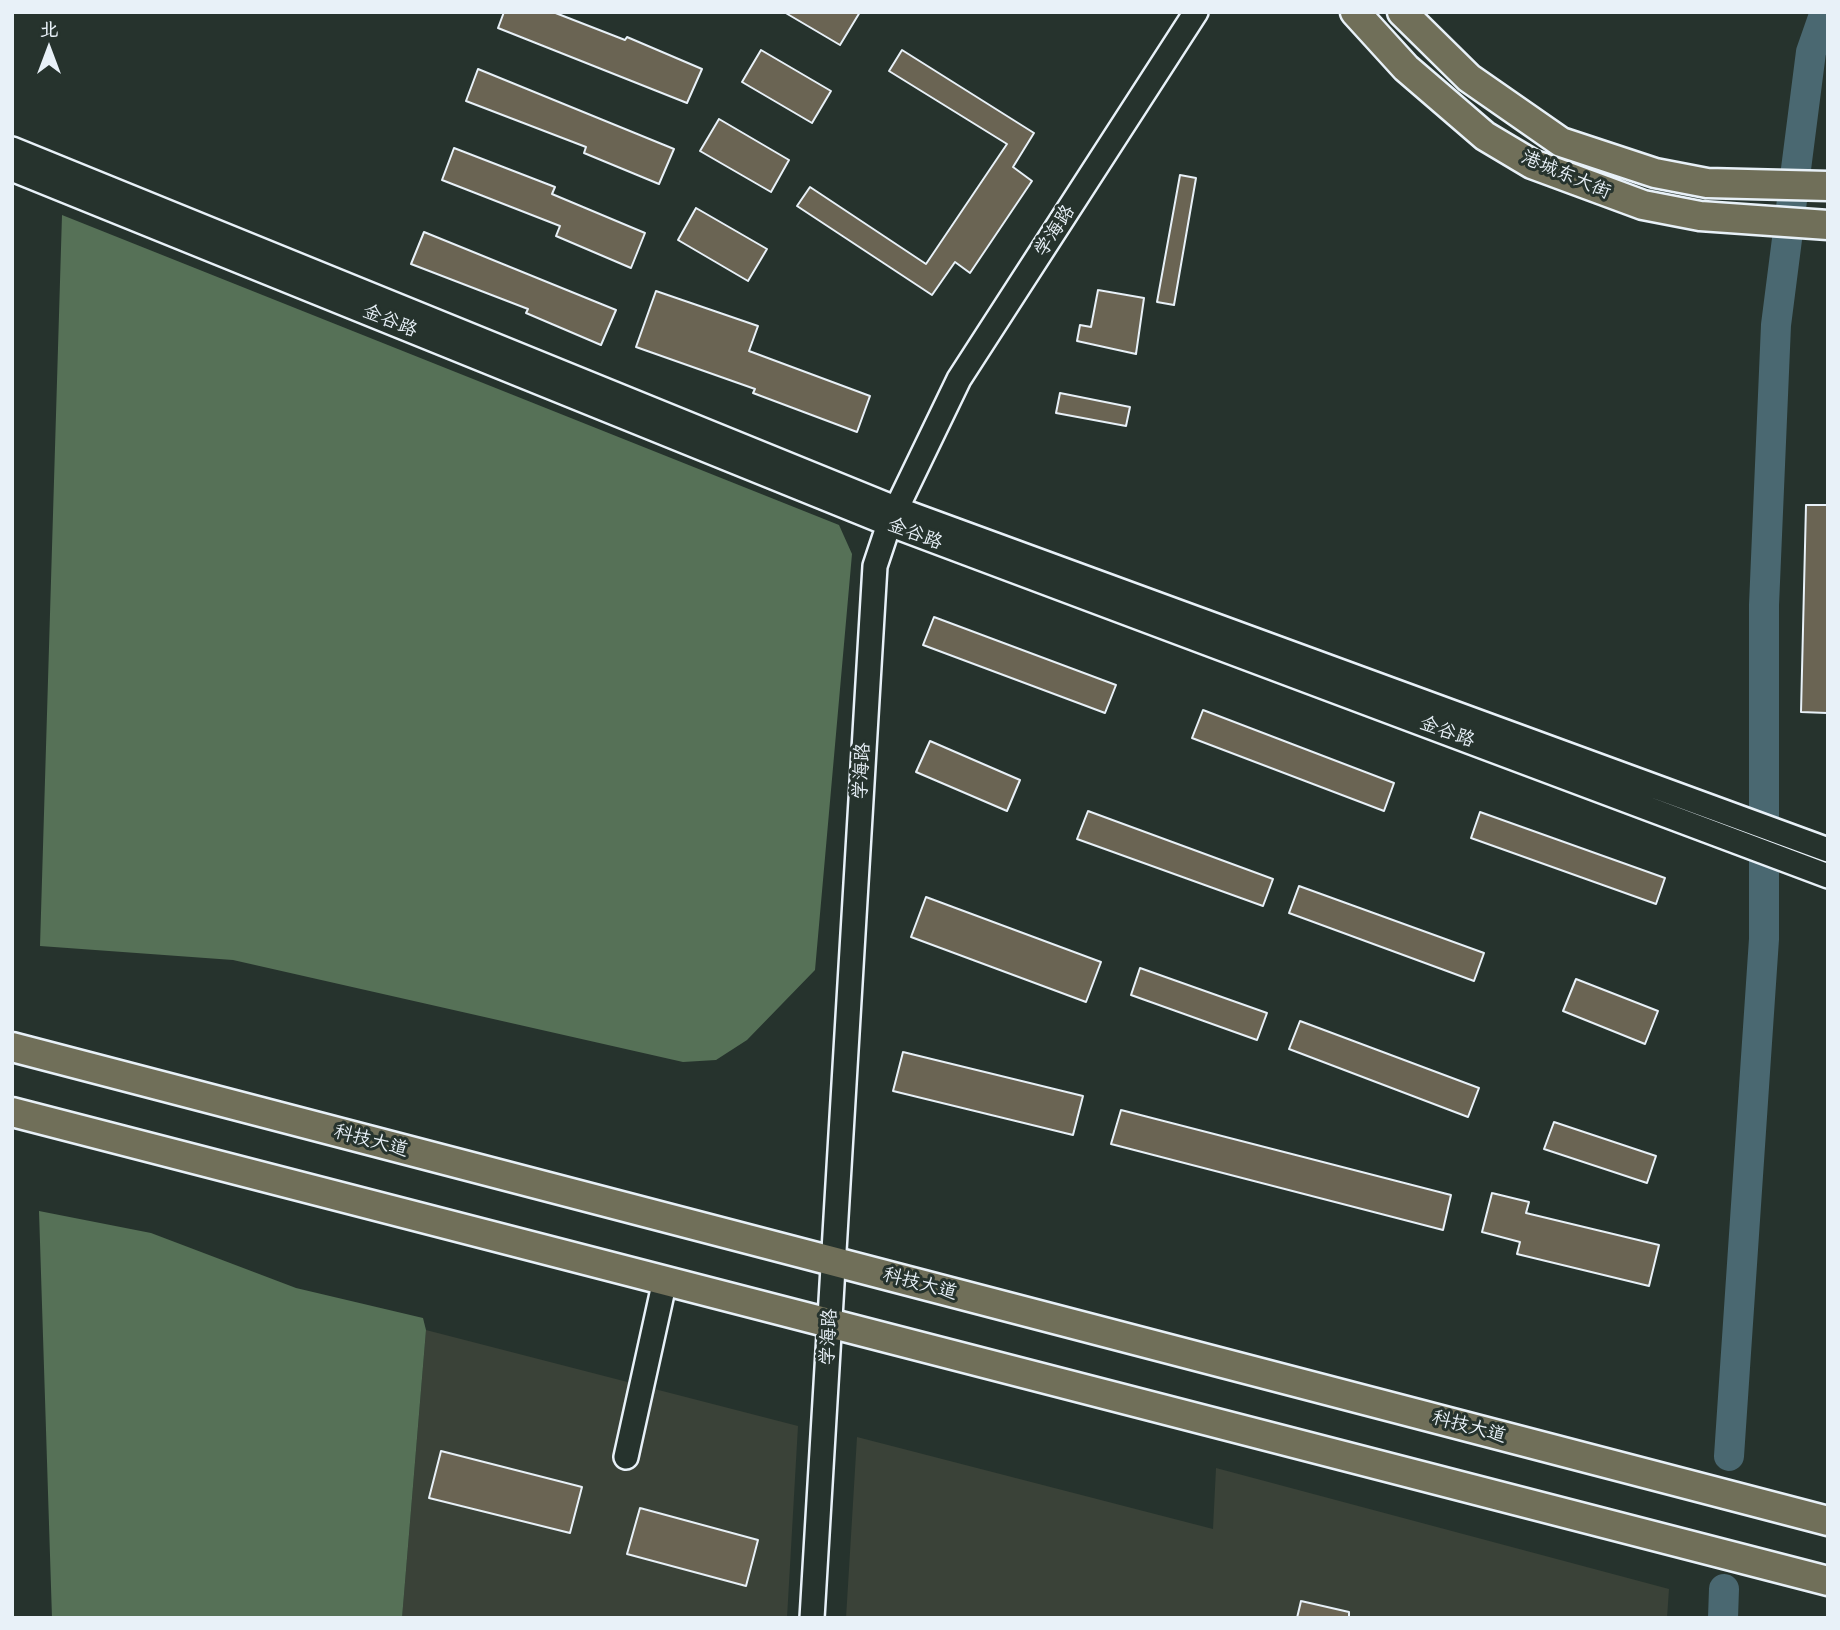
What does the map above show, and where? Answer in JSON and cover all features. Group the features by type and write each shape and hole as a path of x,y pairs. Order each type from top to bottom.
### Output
{"main road":[{"name":"港城东大街","path":"1355,12 1406,68 1485,136 1532,164 1643,205 1700,216 1828,225"},
{"name":"港城东大街","path":"1402,12 1469,78 1561,142 1656,173 1707,183 1828,186"},
{"name":"科技大道","path":"12,1047 1828,1521"},
{"path":"12,1112 1828,1581"}],"street":[{"name":"学海路","path":"812,1618 875,566 893,517 959,379 1196,12"},
{"name":"金谷路","path":"12,149 36,168 893,517 1726,824 1786,835 1828,850"},
{"name":"金谷路","path":"12,169 36,168"},
{"name":"金谷路","path":"1726,824 1787,861 1828,876"},
{"path":"626,1457 665,1280"}],"shaded area":[{"path":"426,1330 798,1426 787,1618 402,1618"},
{"path":"857,1437 1213,1529 1216,1468 1669,1589 1667,1618 846,1618"}],"green space":[{"path":"62,215 839,525 852,554 815,970 747,1040 716,1060 683,1062 233,960 40,946"},
{"path":"39,1211 151,1233 296,1288 423,1318 426,1330 402,1618 52,1618"}],"building":[{"path":"504,12 553,12 625,40 627,37 702,69 687,103 498,28"},
{"path":"784,12 860,12 840,45"},
{"path":"761,50 831,91 812,123 742,82"},
{"path":"902,50 1034,133 1013,167 1032,181 970,273 955,262 932,295 797,206 810,187 926,264 1007,144 889,71"},
{"path":"478,69 674,149 659,184 584,153 586,147 466,101"},
{"path":"719,119 789,160 771,192 700,151"},
{"path":"454,148 555,187 552,194 645,233 631,268 556,236 560,226 442,180"},
{"path":"1180,175 1196,178 1174,305 1157,302"},
{"path":"696,208 767,249 748,281 678,240"},
{"path":"424,232 616,310 601,345 526,313 528,309 411,264"},
{"path":"1098,290 1144,298 1136,354 1077,341 1080,325 1091,327"},
{"path":"656,291 758,326 749,351 870,396 857,432 753,393 755,389 636,347"},
{"path":"1060,393 1130,407 1126,426 1056,413"},
{"path":"1806,505 1828,505 1827,713 1801,712"},
{"path":"934,617 1116,685 1105,713 923,645"},
{"path":"1203,710 1394,783 1384,811 1192,738"},
{"path":"930,741 1020,780 1007,811 916,772"},
{"path":"1088,811 1273,879 1263,906 1077,839"},
{"path":"1480,812 1665,878 1656,904 1471,838"},
{"path":"1299,886 1484,953 1474,981 1289,913"},
{"path":"926,897 1101,962 1086,1002 911,937"},
{"path":"1140,968 1267,1013 1257,1040 1131,995"},
{"path":"1576,979 1658,1011 1645,1044 1563,1011"},
{"path":"1300,1021 1479,1088 1468,1117 1289,1049"},
{"path":"903,1052 1083,1096 1073,1135 893,1091"},
{"path":"1121,1110 1451,1195 1443,1230 1111,1144"},
{"path":"1554,1122 1656,1156 1647,1183 1544,1149"},
{"path":"1492,1193 1529,1202 1526,1213 1659,1245 1649,1286 1517,1254 1520,1242 1482,1232"},
{"path":"441,1451 582,1487 570,1533 429,1498"},
{"path":"640,1508 758,1540 746,1586 627,1554"},
{"path":"1301,1601 1349,1612 1349,1618 1297,1618"}],"waterway":[{"path":"1729,1456 1764,939 1764,605 1776,325 1811,52 1825,12"},
{"path":"1723,1618 1724,1589"}]}
